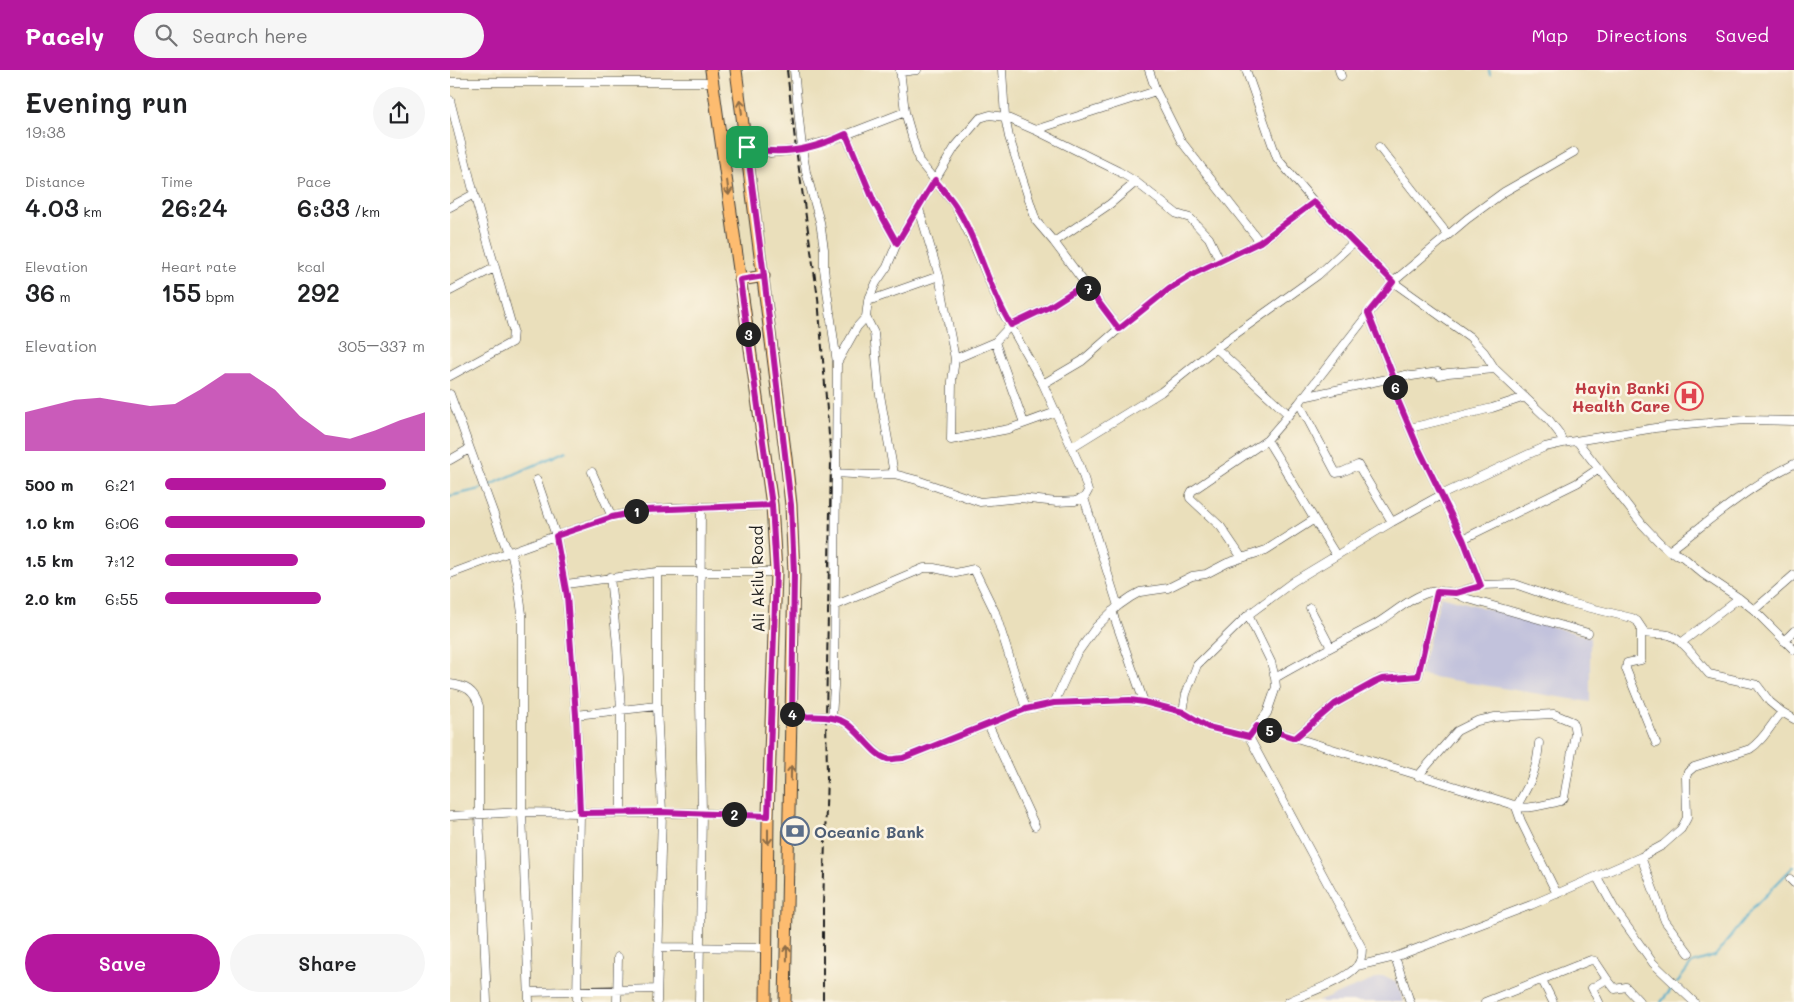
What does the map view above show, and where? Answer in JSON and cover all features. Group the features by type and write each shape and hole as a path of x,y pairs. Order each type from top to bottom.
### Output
{"main road":[{"path":"736,70 764,276 791,505 794,573 785,1002"},
{"name":"Ali Akilu Road","path":"712,76 772,505 776,572 768,816 766,1002"},
{"path":"740,280 764,276"}],"street":[{"path":"794,70 806,172 820,222 824,249 824,269 836,363 834,686 832,718"},
{"path":"917,70 900,71 905,112 919,161 955,206 971,238 1002,311 1043,384 1072,447 1088,487 1084,498 1115,609 1144,702"},
{"path":"1002,70 1005,117 1009,136 1036,221 1119,329"},
{"path":"1149,70 1156,91 1181,141 1260,242"},
{"path":"1246,70 1277,158 1314,202 1393,282 1470,336 1495,369 1549,420 1559,433 1563,443"},
{"path":"450,82 712,76"},
{"path":"1035,130 1156,91"},
{"path":"450,100 454,129 513,330 512,342 450,376"},
{"path":"747,147 770,152 802,148 835,139 905,112"},
{"path":"894,474 879,389 874,333 866,317 868,300 876,283 887,267 897,243 919,210 955,147 980,118 990,115 1005,117 1118,171 1136,182 1178,214 1190,218 1209,238 1220,261"},
{"path":"846,134 874,202 897,243"},
{"path":"1379,147 1448,235"},
{"path":"1242,558 1221,527 1190,498 1192,491 1267,440 1301,400 1393,282 1448,235 1504,192 1574,152"},
{"path":"1054,242 1110,204 1136,182"},
{"path":"450,207 474,194"},
{"path":"1043,384 1082,361 1169,289 1195,273 1260,242 1314,202"},
{"path":"919,210 939,276 955,359 952,381 950,440 1009,429 1056,412"},
{"path":"1072,447 1161,392 1216,348 1318,275 1354,242"},
{"path":"450,291 494,268"},
{"path":"868,300 939,276"},
{"path":"955,359 995,342 1011,325 1049,307 1085,284"},
{"path":"1368,313 1394,378 1397,398 1463,539 1481,586"},
{"path":"836,363 857,326 866,317"},
{"path":"995,342 1024,422"},
{"path":"1216,348 1288,414"},
{"path":"1301,400 1406,374 1412,376 1438,372 1439,376 1495,369"},
{"path":"450,394 509,552 518,583 522,614 522,812 530,1002"},
{"path":"1410,428 1492,408 1525,397"},
{"path":"1301,400 1336,473 1358,464 1392,522"},
{"path":"1183,712 1186,694 1197,665 1248,615 1294,581 1441,494 1545,447 1563,443 1655,428 1697,424 1745,420 1794,421"},
{"path":"1267,440 1293,480 1314,520 1336,555"},
{"path":"1578,441 1642,524 1669,551 1683,557 1739,598 1754,610 1794,650"},
{"path":"450,460 469,449"},
{"path":"1669,551 1758,485 1794,464"},
{"path":"1463,539 1577,483 1599,468"},
{"path":"592,472 612,517"},
{"path":"835,473 894,474 980,502 1020,498 1056,502 1075,501 1084,498"},
{"path":"537,480 556,536 566,584 576,715 580,813 576,1002"},
{"path":"450,574 612,517 646,510 701,506 772,505"},
{"path":"699,1002 702,813 700,701 701,506"},
{"path":"1054,703 1076,655 1096,627 1115,609 1140,592 1168,588 1192,576 1206,574 1227,563 1266,550 1314,520"},
{"path":"834,606 924,568 934,568 956,573 974,568 995,612 1026,709"},
{"path":"566,584 657,572 776,572"},
{"path":"657,572 657,706 662,812 657,1002"},
{"path":"1754,610 1794,575"},
{"path":"610,577 621,710 621,813"},
{"path":"1275,678 1330,646 1375,624 1418,597 1437,592 1456,593 1481,586 1515,584 1566,602 1632,618 1637,621 1644,633 1671,635 1702,663 1709,674 1757,685 1770,702 1794,719"},
{"path":"1295,738 1335,704 1375,682 1382,679 1418,676 1437,592"},
{"path":"1456,593 1465,598 1588,633"},
{"path":"1681,643 1739,598"},
{"path":"1310,608 1330,646"},
{"path":"1248,615 1264,645 1275,678 1276,687 1267,713 1249,737"},
{"path":"1641,629 1641,660 1627,663 1626,669 1656,743"},
{"path":"1784,641 1794,631"},
{"path":"450,684 461,685 471,690 480,706 479,814 487,1002"},
{"path":"792,717 832,718 849,726 878,754 888,760 903,758 1026,709 1054,703 1130,700 1144,702 1183,712 1208,727 1249,737 1362,948 1362,958 1357,966 1344,977 1288,1002"},
{"path":"576,715 657,706"},
{"path":"1357,966 1395,957 1557,894 1642,857 1662,845 1681,828 1687,818 1686,777 1688,772 1694,767 1750,749 1758,744 1782,712"},
{"path":"1418,776 1457,731 1478,721 1495,717 1554,714 1572,722 1575,733 1564,798 1561,801 1538,806 1516,808"},
{"path":"988,724 1035,826"},
{"path":"1257,726 1510,804 1516,808 1557,894"},
{"path":"1516,808 1532,780 1538,760 1539,743"},
{"path":"450,816 522,812 662,812 768,816"},
{"path":"1642,857 1666,921 1689,953"},
{"path":"1596,877 1614,908 1653,963 1694,1002"},
{"path":"659,947 768,948"},
{"path":"617,1002 618,957"},
{"path":"1395,957 1410,1002"},
{"path":"1485,1002 1591,960 1599,965 1615,989 1626,987 1640,1002"},
{"path":"1599,1002 1592,988 1607,979"},
{"path":"1542,980 1554,1002"},
{"path":"529,992 657,989"}],"shaded area":[{"path":"1441,596 1590,637 1590,702 1420,675"},
{"path":"1383,976 1397,983 1404,1002 1317,1002"}],"waterway":[{"path":"1489,70 1490,75"},
{"path":"486,487 566,451"},
{"path":"450,496 481,489"},
{"path":"1677,983 1692,963 1715,956 1753,908 1794,866"},
{"path":"1661,1002 1674,986"}],"railway":[{"path":"787,70 796,149 818,298 831,460 823,1002"}],"place":[{"name":"Hayin Banki Health Care","path":"1689,396"},
{"name":"Oceanic Bank","path":"795,831"}],"route":[{"path":"747,147 764,276 740,280 756,392 772,505 701,506 646,510 612,517 556,536 566,584 576,715 580,813 662,812 768,816 776,572 772,505 740,280 764,276 786,458 791,505 794,573 792,717 826,717 844,723 854,730 878,754 888,760 903,758 1026,709 1042,704 1054,703 1130,700 1144,702 1183,712 1208,727 1229,733 1249,737 1257,726 1295,738 1335,704 1380,679 1418,676 1437,592 1456,593 1481,586 1463,539 1417,445 1397,398 1394,378 1368,313 1393,282 1314,202 1260,242 1195,273 1169,289 1119,329 1085,284 1049,307 1011,325 1002,311 971,238 955,206 935,180 919,210 897,243 874,202 846,134 835,139 788,151 770,152 747,147"}]}
